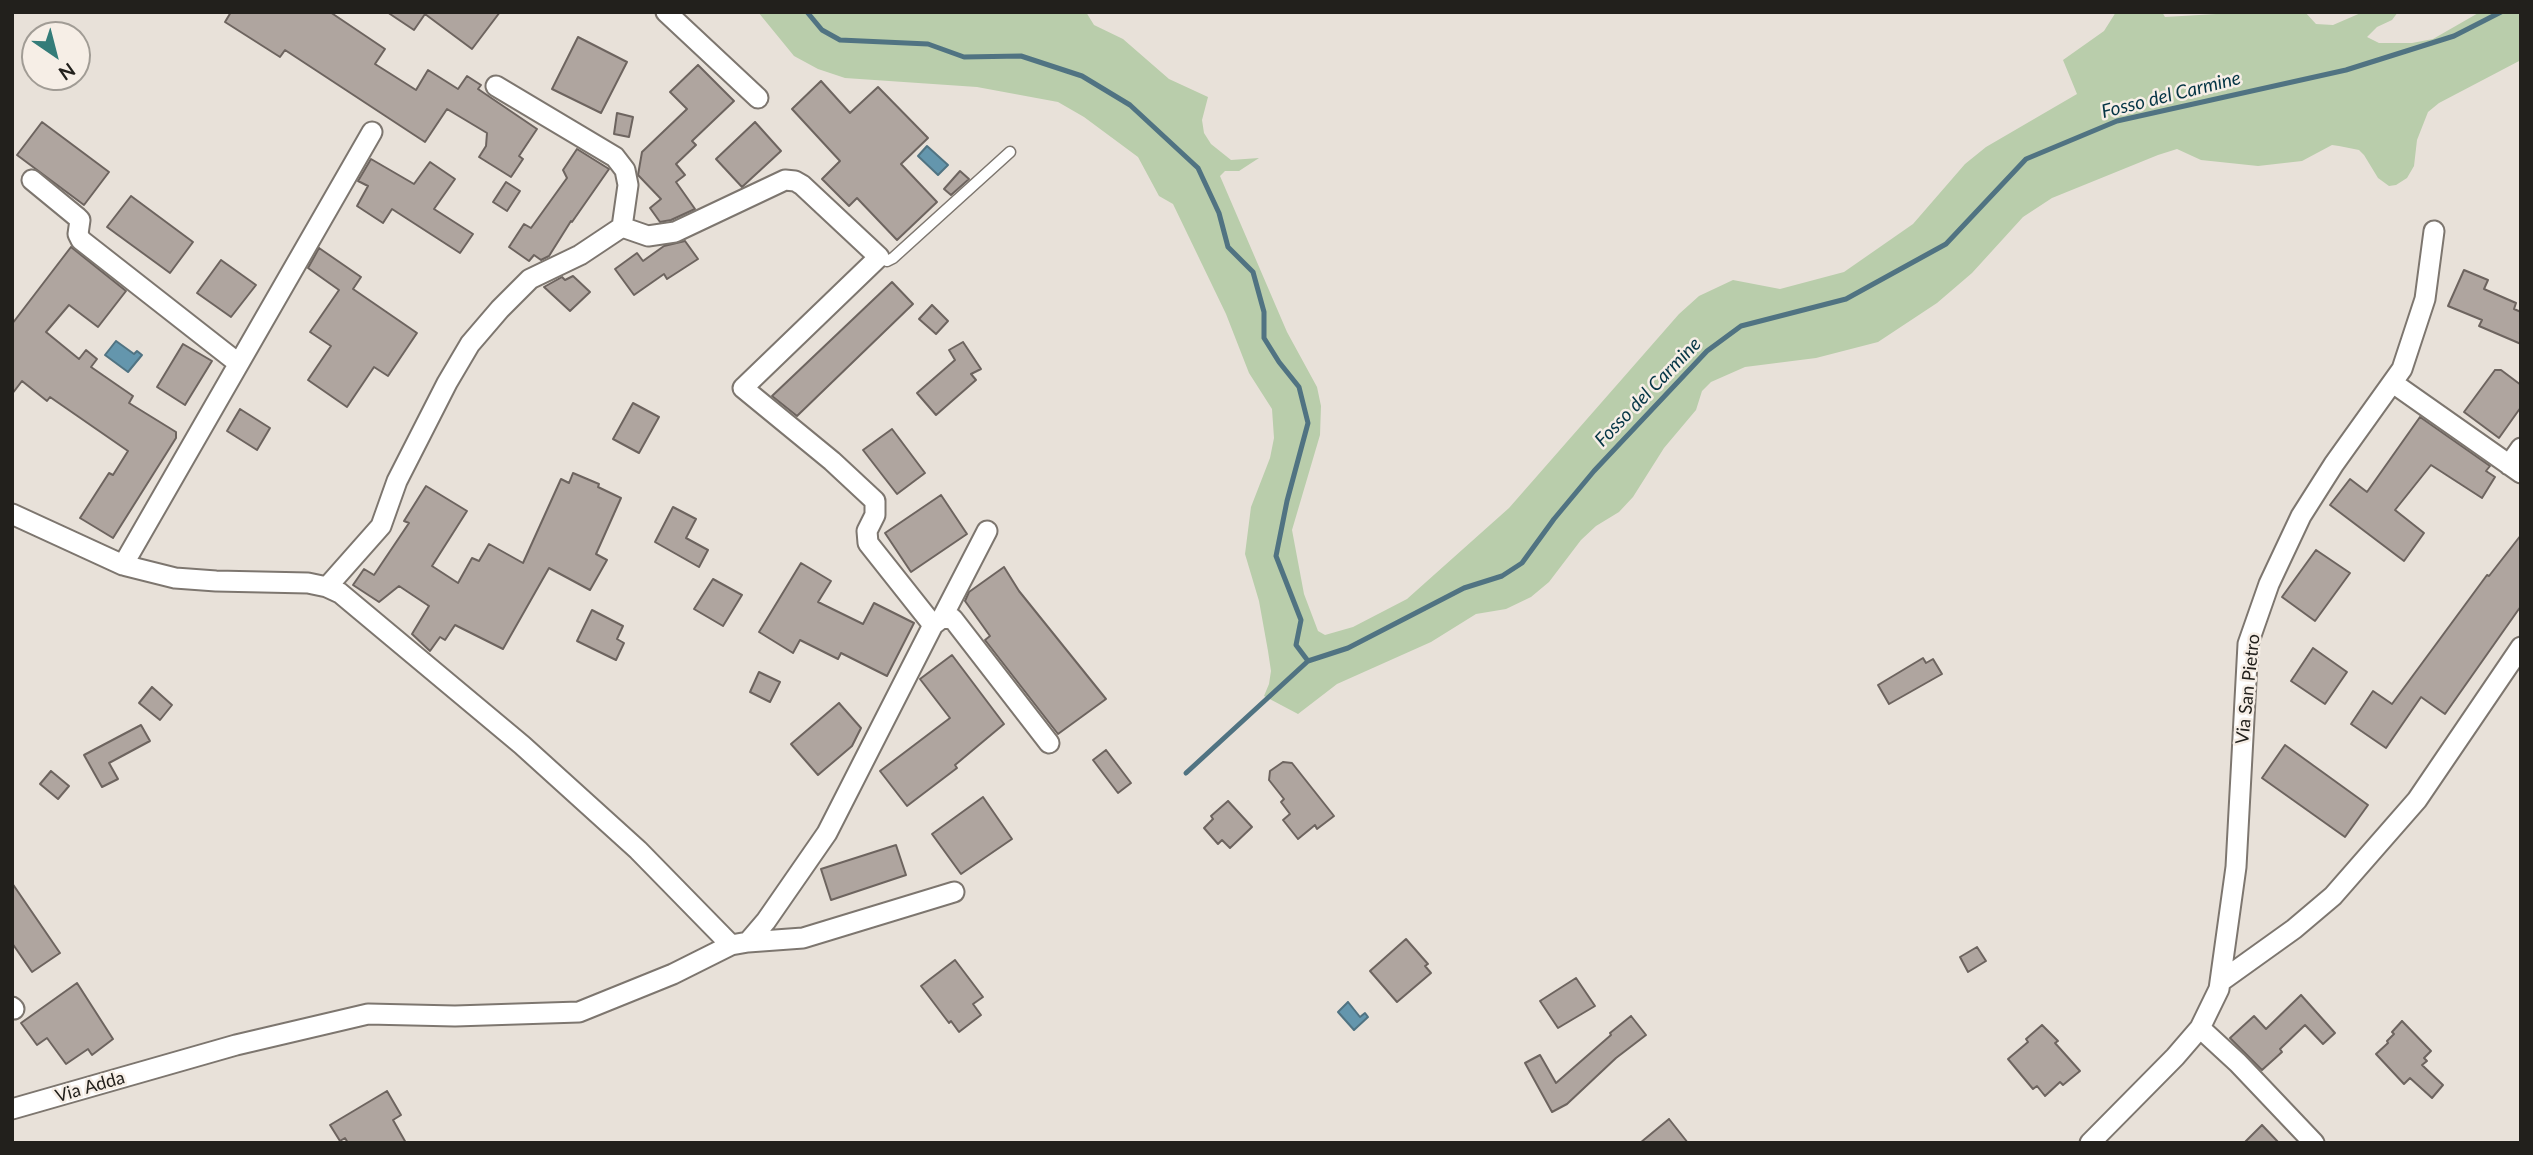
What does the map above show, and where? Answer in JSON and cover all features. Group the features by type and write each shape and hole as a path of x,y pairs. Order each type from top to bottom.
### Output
{"street":[{"path":"666,12 758,98"},
{"path":"327,587 381,526 397,481 447,383 470,345 499,309 530,279 580,255 622,227 628,185 625,170 615,157 496,86"},
{"path":"123,565 372,132"},
{"path":"32,180 77,216 81,240 238,363"},
{"path":"622,227 649,236 675,232 785,180 795,181 802,184 879,257 743,388 832,461 875,501 875,515 867,531 868,542 938,621"},
{"name":"Via San Pietro","path":"2090,1143 2200,1028 2219,989 2236,867 2248,643 2269,584 2301,516 2334,464 2393,383 2411,346 2425,299 2434,231"},
{"path":"2393,383 2515,469 2521,448"},
{"path":"12,514 123,565 175,578 308,583 327,587 352,601 522,745 739,944 803,938 954,892"},
{"path":"739,944 766,921 827,833 987,531"},
{"path":"938,621 953,619 1049,743"},
{"path":"2220,982 2294,929 2333,897 2417,800 2521,647"},
{"name":"Via Adda","path":"12,1109 236,1045 368,1014 455,1016 579,1012 739,944"},
{"path":"2200,1028 2238,1063 2314,1143"}],"lane":[{"path":"879,257 887,261 893,258 1010,152"}],"green space":[{"path":"758,12 1086,12 1094,25 1123,39 1169,79 1208,97 1202,120 1204,133 1211,144 1231,160 1259,158 1239,171 1225,171 1220,176 1287,332 1317,387 1321,406 1320,435 1292,530 1304,594 1318,631 1325,635 1353,627 1407,599 1509,508 1679,314 1699,296 1733,280 1780,289 1844,272 1913,224 1965,164 1986,147 2077,94 2063,60 2104,31 2116,12 2162,12 2165,17 2305,12 2316,24 2333,25 2363,12 2398,12 2392,20 2377,27 2367,37 2379,43 2412,43 2433,39 2480,12 2521,12 2521,60 2439,103 2428,112 2417,140 2414,166 2407,178 2396,185 2389,186 2378,178 2359,150 2339,146 2332,145 2302,161 2258,166 2201,160 2177,149 2052,198 2023,217 1972,273 1937,303 1878,342 1816,358 1745,367 1711,382 1702,391 1696,410 1664,448 1633,497 1619,512 1596,526 1581,540 1549,582 1531,597 1506,609 1476,614 1431,642 1337,684 1298,714 1264,696 1271,671 1259,601 1245,554 1251,507 1270,458 1274,438 1272,409 1249,373 1226,314 1173,204 1159,196 1138,157 1084,117 1058,102 977,87 845,78 818,69 794,56"}],"water":[{"path":"927,146 948,165 938,175 918,156"},
{"path":"116,341 134,354 137,351 142,355 128,372 105,355"},
{"path":"1348,1002 1360,1017 1365,1013 1368,1017 1354,1030 1338,1012"}],"building":[{"path":"231,12 330,12 385,49 375,64 416,90 428,70 458,89 467,76 481,85 478,89 537,129 519,156 523,159 511,177 479,157 486,146 487,133 447,109 425,142 285,50 280,57 225,22"},
{"path":"387,12 500,12 472,49 425,14 414,30"},
{"path":"578,37 627,62 601,113 552,89"},
{"path":"698,65 734,101 692,141 696,145 676,164 685,175 676,182 695,209 660,222 650,208 661,199 638,175 642,152 687,109 670,92"},
{"path":"821,81 850,113 878,87 928,138 901,164 937,202 897,240 857,198 849,206 822,179 840,161 792,109"},
{"path":"617,113 633,117 629,137 614,134"},
{"path":"42,122 109,172 84,205 17,155"},
{"path":"755,122 781,151 742,187 716,159"},
{"path":"577,149 609,169 549,256 541,260 534,255 529,261 509,247 524,224 531,228 567,178 563,170"},
{"path":"371,159 414,184 430,162 455,179 434,209 473,234 460,253 392,209 383,223 357,206 368,186 358,181"},
{"path":"960,171 969,179 951,195 944,189"},
{"path":"506,182 520,191 507,211 493,202"},
{"path":"131,196 193,242 170,273 107,227"},
{"path":"685,241 698,259 667,279 664,274 634,295 615,269 637,253 643,261 664,246"},
{"path":"71,247 126,291 98,327 69,305 46,332 79,359 86,350 97,359 91,367 133,396 129,403 176,432 176,438 113,538 80,518 109,473 113,475 128,451 50,397 47,401 22,381 12,394 12,324"},
{"path":"319,248 361,277 353,289 417,333 388,376 374,367 347,407 308,380 331,346 310,332 339,290 308,268"},
{"path":"221,260 256,285 231,317 197,293"},
{"path":"2464,270 2488,280 2484,289 2516,303 2514,309 2521,312 2521,344 2479,326 2482,320 2448,306"},
{"path":"573,276 590,292 570,311 544,287 562,277 565,280"},
{"path":"892,282 913,304 797,416 772,396"},
{"path":"932,305 948,321 936,334 919,319"},
{"path":"963,342 981,369 971,374 976,380 936,415 917,393 955,360 949,350"},
{"path":"183,344 212,361 185,405 157,387"},
{"path":"2495,370 2501,370 2521,385 2521,407 2499,438 2464,412"},
{"path":"633,403 659,417 639,453 613,439"},
{"path":"240,409 270,428 257,450 227,431"},
{"path":"2420,417 2490,466 2486,471 2495,477 2482,498 2431,465 2395,510 2424,533 2404,561 2330,505 2350,479 2367,492"},
{"path":"892,429 925,473 897,494 863,450"},
{"path":"573,473 599,484 598,487 621,498 596,554 607,560 590,590 549,568 503,649 455,625 445,640 440,637 430,651 412,634 429,606 399,586 379,602 353,585 364,569 374,575 409,523 404,521 426,486 467,511 432,566 458,583 472,558 479,561 489,544 523,563 561,479 569,483"},
{"path":"941,495 967,534 911,572 885,533"},
{"path":"673,507 696,519 686,538 708,550 699,567 655,542"},
{"path":"2521,535 2521,606 2445,714 2421,697 2386,748 2351,724 2373,691 2392,704 2487,575 2489,576"},
{"path":"2316,550 2350,573 2315,621 2282,597"},
{"path":"801,563 831,581 818,602 863,624 874,603 914,623 887,676 841,653 838,659 800,640 793,653 759,632"},
{"path":"1004,567 1019,591 1106,699 1058,734 985,640 990,636 965,601 969,592"},
{"path":"713,579 742,595 723,626 694,609"},
{"path":"592,610 623,626 617,639 624,643 616,660 577,641"},
{"path":"2313,648 2347,672 2325,704 2291,681"},
{"path":"952,655 1004,724 955,765 957,768 907,806 880,771 950,718 920,679"},
{"path":"1923,658 1926,663 1933,659 1942,674 1889,704 1878,685"},
{"path":"759,672 780,682 770,702 750,692"},
{"path":"152,687 172,705 160,720 139,703"},
{"path":"839,703 861,728 852,746 818,775 791,744"},
{"path":"141,725 150,741 109,763 118,779 102,787 84,755"},
{"path":"2285,745 2368,805 2345,837 2262,778"},
{"path":"1106,750 1131,783 1118,793 1093,760"},
{"path":"1283,762 1292,763 1334,816 1317,829 1315,825 1298,839 1283,820 1290,814 1281,802 1284,799 1269,780 1270,771"},
{"path":"51,771 69,786 58,799 40,784"},
{"path":"983,797 1012,839 961,874 932,834"},
{"path":"1228,801 1252,827 1230,848 1222,840 1218,844 1204,828 1213,819 1211,816"},
{"path":"896,845 906,875 831,900 821,869"},
{"path":"12,883 60,953 32,972 12,943"},
{"path":"1406,939 1428,964 1425,966 1431,973 1397,1002 1370,971"},
{"path":"1977,947 1986,961 1968,972 1960,957"},
{"path":"955,960 983,997 973,1004 981,1015 959,1032 921,986"},
{"path":"1576,978 1595,1006 1558,1028 1540,1001"},
{"path":"77,983 113,1039 92,1055 88,1049 66,1064 47,1038 37,1045 21,1023"},
{"path":"2301,995 2335,1033 2323,1044 2305,1025 2262,1070 2230,1038 2254,1016 2266,1029"},
{"path":"1631,1016 1646,1035 1616,1058 1567,1104 1552,1112 1525,1063 1540,1055 1556,1083"},
{"path":"2402,1021 2431,1051 2424,1058 2427,1061 2422,1065 2443,1085 2432,1098 2410,1078 2404,1084 2376,1054 2388,1043 2394,1034 2392,1032"},
{"path":"2042,1025 2058,1041 2055,1043 2080,1071 2063,1085 2060,1082 2045,1096 2037,1086 2033,1089 2008,1059 2028,1042 2026,1039"},
{"path":"387,1091 401,1115 393,1120 406,1143 348,1143 345,1138 340,1141 330,1125"},
{"path":"1669,1119 1688,1143 1640,1143"},
{"path":"2262,1125 2279,1143 2244,1143"}],"waterway":[{"path":"807,12 822,30 840,40 928,44 964,57 1021,56 1082,76 1130,105 1198,168 1219,213 1228,247 1253,272 1264,312 1264,338 1299,387 1308,423 1287,501 1276,556 1301,620 1296,645 1308,661"},
{"name":"Fosso del Carmine","path":"1186,773 1308,661 1348,648 1464,588 1502,576 1522,563 1594,471 1707,351 1741,326 1846,299 1946,244 2026,159 2117,121 2346,70 2454,36 2501,12"}]}
